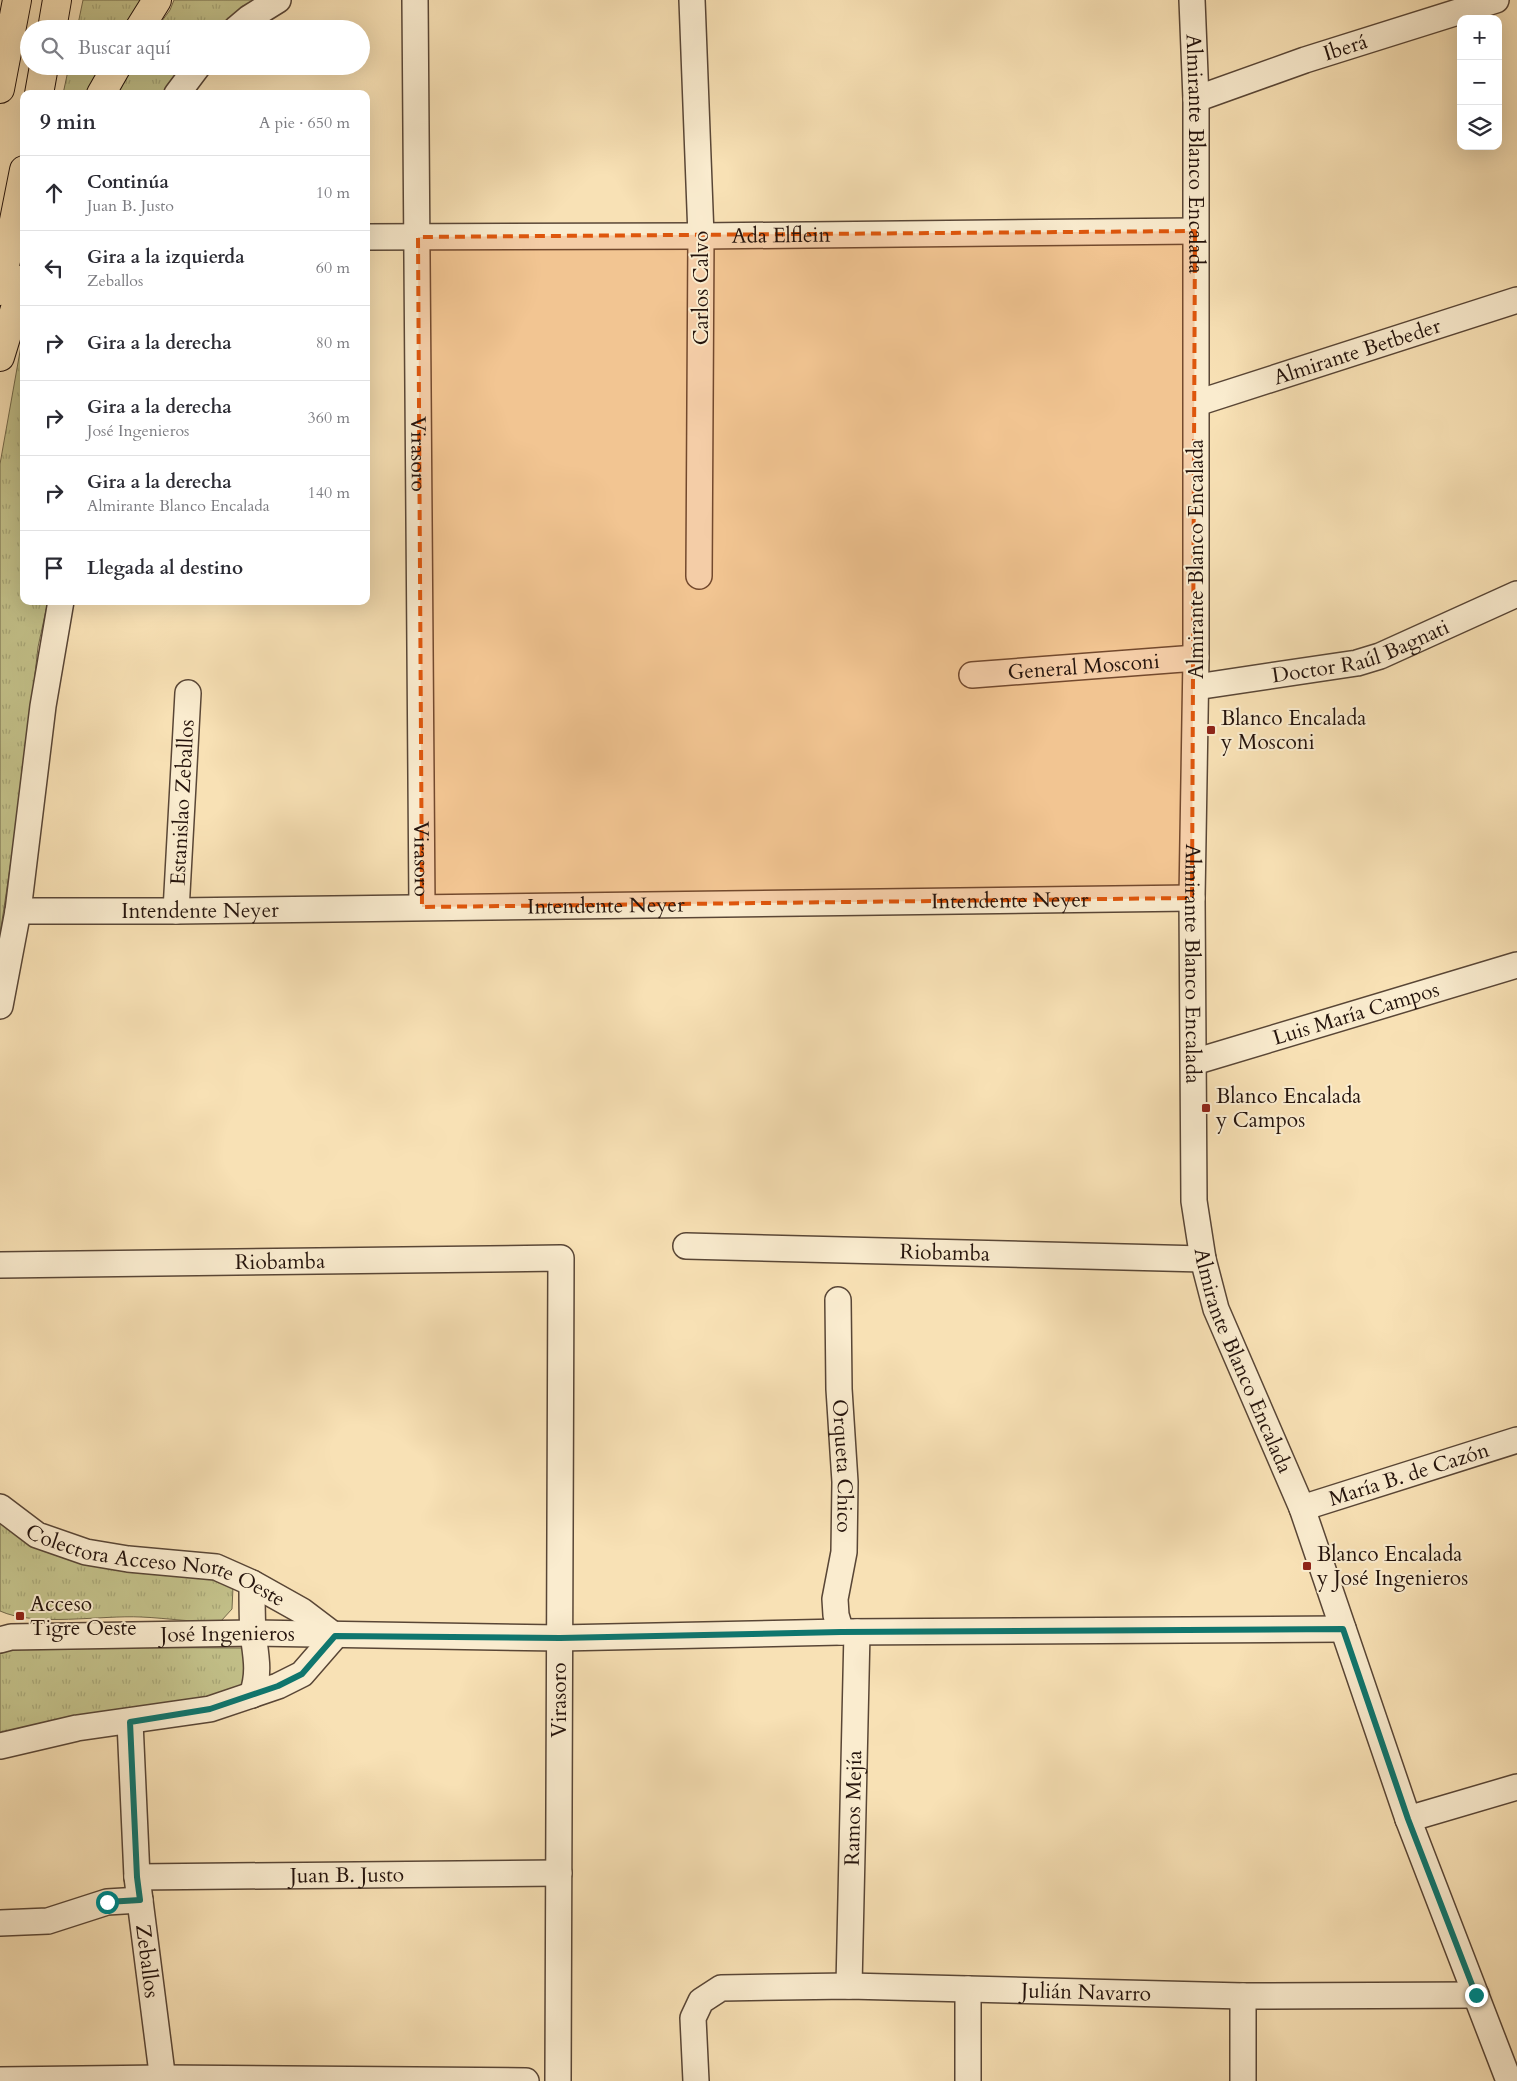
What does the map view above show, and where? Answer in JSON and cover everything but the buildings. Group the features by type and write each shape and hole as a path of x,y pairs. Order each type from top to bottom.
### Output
{"highway":[{"path":"0,89 17,0"},
{"path":"54,20 57,0"},
{"path":"145,20 157,0"},
{"path":"40,90 42,75"},
{"path":"103,90 112,75"},
{"path":"0,291 20,190"},
{"path":"0,357 20,292"}],"street":[{"path":"247,20 278,0"},
{"name":"Virasoro","path":"415,0 422,907"},
{"name":"Carlos Calvo","path":"692,0 701,236 699,576"},
{"name":"Almirante Blanco Encalada","path":"1192,0 1196,99 1196,687 1192,898 1194,1201 1203,1259 1216,1309 1302,1508 1408,1819 1476,1995 1511,2077"},
{"name":"Iberá","path":"1196,99 1306,60 1496,0"},
{"path":"180,90 191,75"},
{"name":"Ada Elflein","path":"370,237 1195,231"},
{"name":"Almirante Betbeder","path":"1196,403 1517,300"},
{"name":"Doctor Raúl Bagnati","path":"1196,687 1357,663 1380,656 1517,594"},
{"path":"0,1006 18,911 43,706 60,605"},
{"name":"General Mosconi","path":"972,675 1196,658"},
{"name":"Estanislao Zeballos","path":"176,911 188,693"},
{"name":"Intendente Neyer","path":"18,911 176,911 1192,898"},
{"name":"Luis María Campos","path":"1194,1062 1517,965"},
{"name":"Riobamba","path":"686,1246 1203,1259"},
{"name":"Virasoro","path":"558,2081 561,1258"},
{"name":"Riobamba","path":"0,1264 561,1258"},
{"name":"Orqueta Chico","path":"838,1300 839,1389 845,1482 844,1552 835,1599 836,1615 849,1632"},
{"name":"María B. de Cazón","path":"1302,1508 1517,1440"},
{"name":"Colectora Acceso Norte Oeste","path":"0,1507 36,1535 86,1552 128,1559 216,1567 252,1583 302,1610 335,1636"},
{"path":"252,1583 253,1633 258,1664 257,1682 252,1695"},
{"name":"José Ingenieros","path":"4,1637 253,1633 335,1636 560,1638 849,1632 1343,1629"},
{"name":"Ramos Mejía","path":"849,1632 849,1986"},
{"path":"0,1746 77,1728 130,1722 210,1709 278,1686 302,1674 335,1636"},
{"name":"Zeballos","path":"130,1722 138,1888 163,2080"},
{"path":"1408,1819 1517,1787"},
{"name":"Juan B. Justo","path":"0,1923 48,1920 107,1902 138,1888 559,1873"},
{"name":"Julián Navarro","path":"696,2081 693,2018 701,2001 720,1988 849,1986 1243,1996 1476,1995"},
{"path":"968,1989 968,2081"},
{"path":"1243,1996 1243,2081"},
{"path":"0,2080 526,2081"}],"highlighted area":[{"path":"1195,231 1192,898 422,907 418,237"}],"green space":[{"path":"83,0 145,0 134,20 79,20"},
{"path":"174,0 258,0 233,20 163,20"},
{"path":"67,75 104,75 96,90 64,90"},
{"path":"121,75 180,75 170,90 113,90"},
{"path":"20,352 20,605 47,605 38,647 23,782 0,934 0,464"},
{"path":"0,1519 147,1572 221,1580 233,1587 232,1609 221,1621 141,1617 49,1619 14,1616 0,1611"},
{"path":"14,1647 244,1648 252,1660 239,1692 0,1736 0,1652"}],"place":[{"name":"Blanco Encalada y Mosconi","path":"1211,730"},
{"name":"Blanco Encalada y Campos","path":"1206,1108"},
{"name":"Blanco Encalada y José Ingenieros","path":"1307,1566"},
{"name":"Acceso Tigre Oeste","path":"20,1616"}],"route":[{"path":"107,1902 140,1900 137,1877 130,1722 210,1709 278,1686 302,1674 335,1636 560,1638 841,1632 1343,1629 1408,1819 1476,1995"}]}
